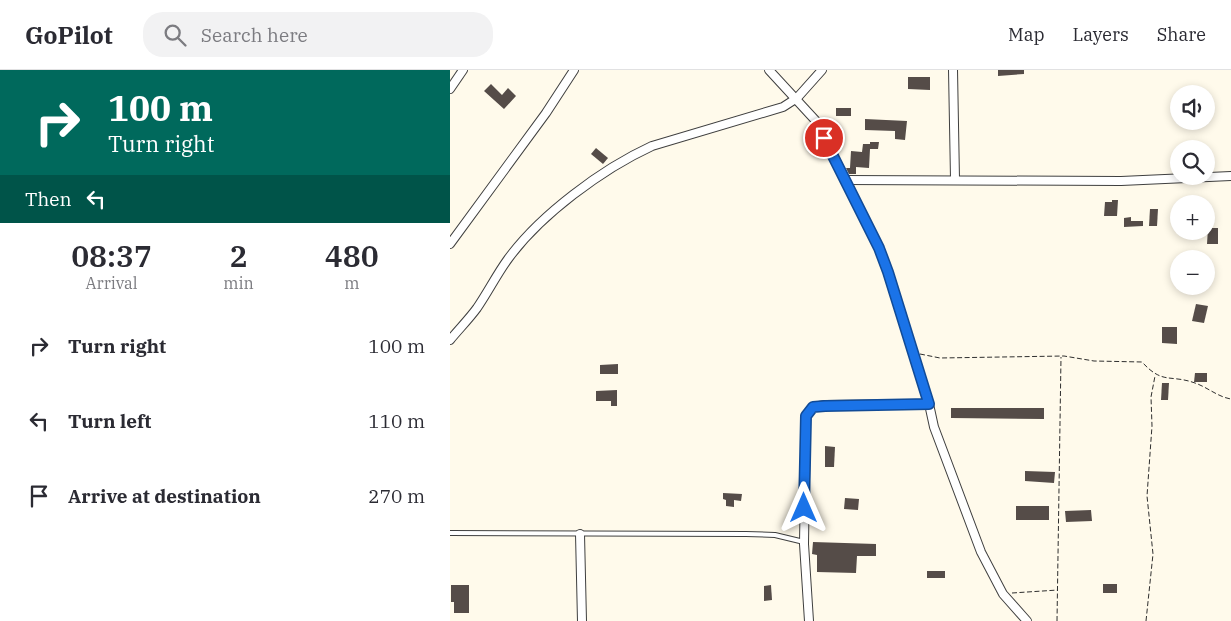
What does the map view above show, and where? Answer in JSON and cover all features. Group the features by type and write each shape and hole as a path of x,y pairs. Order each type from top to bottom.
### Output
{"street":[{"path":"450,89 463,70"},
{"path":"450,244 546,113 574,70"},
{"path":"769,70 816,120 879,248 929,404 934,428 981,552 1003,594 1027,621"},
{"path":"450,340 477,309 508,259 538,225 565,200 635,154 652,146 784,107 797,98 822,70"},
{"path":"953,70 956,179"},
{"path":"845,180 1121,181 1231,176"},
{"path":"809,621 804,542 806,416 813,407 929,404"},
{"path":"580,534 582,621"}],"lane":[{"path":"450,534 775,535 804,542"}],"path":[{"path":"913,352 940,358 1061,356 1094,361 1142,362 1155,375 1167,379 1188,380 1224,398 1231,399"},
{"path":"1058,621 1061,356"},
{"path":"1146,621 1153,554 1147,496 1152,426 1151,397 1155,375"},
{"path":"1003,594 1058,590"}],"building":[{"path":"998,70 1024,70 1024,74 998,76"},
{"path":"908,77 930,77 930,90 908,89"},
{"path":"491,84 502,95 508,88 516,96 504,109 484,91"},
{"path":"836,108 851,108 851,116 836,116"},
{"path":"865,119 907,121 905,140 895,139 895,131 865,130"},
{"path":"870,142 879,142 878,149 870,149 869,168 856,167 856,174 849,174 846,168 850,168 851,151 862,152 863,144 870,144"},
{"path":"596,148 608,158 603,164 591,154"},
{"path":"1112,200 1118,200 1117,216 1104,216 1105,202 1112,202"},
{"path":"1150,209 1158,209 1157,226 1149,226"},
{"path":"1131,217 1131,221 1143,221 1143,226 1124,227 1124,218"},
{"path":"1215,228 1218,228 1218,244 1207,244 1207,240 1215,240"},
{"path":"1196,304 1208,306 1204,323 1192,321"},
{"path":"1162,327 1177,327 1177,344 1162,343"},
{"path":"618,364 618,374 600,374 600,365"},
{"path":"1195,373 1207,373 1207,382 1194,382"},
{"path":"1162,383 1169,383 1168,400 1161,400"},
{"path":"617,390 617,406 611,406 611,401 596,401 596,391"},
{"path":"951,408 1044,408 1044,419 951,418"},
{"path":"825,446 835,447 834,467 825,467"},
{"path":"1025,471 1055,472 1054,483 1025,481"},
{"path":"723,493 742,494 741,501 734,500 734,507 726,506"},
{"path":"845,498 859,499 858,510 844,509"},
{"path":"1016,506 1049,506 1049,520 1016,520"},
{"path":"1091,510 1092,521 1066,522 1065,511"},
{"path":"813,542 876,544 876,556 857,556 856,573 817,572 817,555 812,554"},
{"path":"927,571 945,571 945,578 927,578"},
{"path":"1103,584 1117,584 1117,593 1103,593"},
{"path":"451,585 469,585 469,613 454,613 454,602 451,602"},
{"path":"771,585 772,600 764,601 764,586"}],"route":[{"path":"804,508 806,416 813,407 929,404 879,248 824,138"}]}
